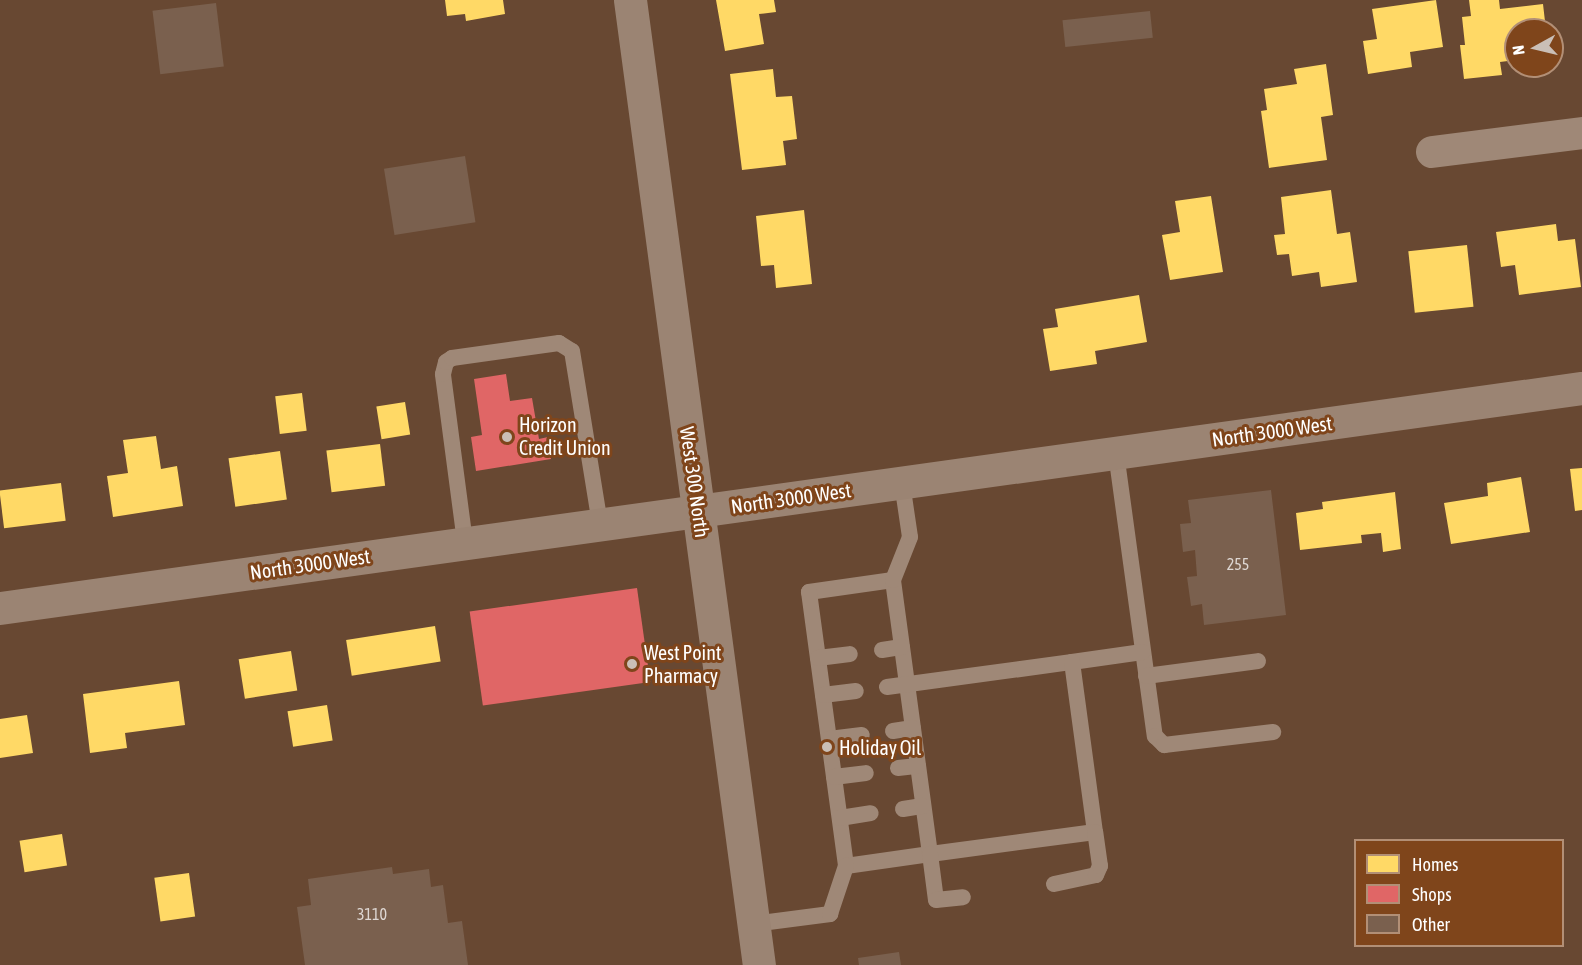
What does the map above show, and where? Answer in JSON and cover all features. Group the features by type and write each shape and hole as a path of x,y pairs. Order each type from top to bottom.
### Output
{"main road":[{"name":"West 300 North","path":"630,0 759,965"},
{"name":"North 3000 West","path":"0,608 1582,388"}],"street":[{"path":"1432,152 1582,133"}],"lane":[{"path":"465,542 443,374 446,362 452,358 559,343 572,351 600,523"},
{"path":"1116,453 1155,736 1164,745 1273,732"},
{"path":"902,483 910,537 893,580 936,900 963,897"},
{"path":"753,924 830,914 846,866 809,592 893,580"},
{"path":"882,650 902,647"},
{"path":"887,687 1142,652"},
{"path":"818,658 850,654"},
{"path":"1146,676 1258,661"},
{"path":"1054,884 1096,875 1100,866 1072,662"},
{"path":"823,695 856,691"},
{"path":"893,731 913,728"},
{"path":"829,739 861,735"},
{"path":"898,768 918,766"},
{"path":"834,777 866,773"},
{"path":"903,809 923,806"},
{"path":"840,818 871,813"},
{"path":"846,866 1095,832"}],"building: Homes":[{"path":"445,0 503,0 505,14 466,21 465,14 447,16"},
{"path":"716,0 774,0 776,12 759,14 764,44 725,51"},
{"path":"1436,0 1443,47 1410,52 1412,67 1368,74 1363,41 1377,39 1372,9"},
{"path":"1469,0 1499,0 1500,9 1543,4 1545,18 1504,18 1504,62 1500,62 1502,75 1464,79 1460,45 1465,45 1462,17 1471,16"},
{"path":"1326,64 1333,115 1321,117 1327,160 1269,168 1261,111 1267,110 1264,89 1297,84 1294,69"},
{"path":"773,69 776,97 792,96 797,139 783,141 786,165 742,170 730,74"},
{"path":"1331,190 1337,234 1350,232 1357,282 1321,287 1319,272 1292,276 1289,254 1277,255 1274,235 1285,234 1281,197"},
{"path":"1211,196 1223,272 1170,280 1162,235 1180,232 1175,201"},
{"path":"804,210 812,284 776,288 774,265 761,266 756,216"},
{"path":"1556,224 1558,241 1575,239 1581,287 1519,295 1515,265 1501,267 1496,232"},
{"path":"1467,245 1473,307 1415,313 1408,251"},
{"path":"1139,295 1147,342 1095,351 1097,364 1050,371 1043,329 1058,327 1055,309"},
{"path":"302,393 307,431 280,434 275,396"},
{"path":"405,402 410,435 382,439 376,407"},
{"path":"156,436 161,469 177,466 183,506 113,517 107,476 128,473 123,440"},
{"path":"380,444 385,486 332,492 326,451"},
{"path":"280,451 287,500 235,507 229,458"},
{"path":"1582,468 1582,510 1575,511 1570,469"},
{"path":"1521,477 1530,532 1451,544 1444,503 1488,496 1487,483"},
{"path":"61,483 66,521 4,528 0,490"},
{"path":"1395,492 1401,549 1383,552 1381,533 1361,535 1362,543 1300,550 1296,513 1323,509 1322,502"},
{"path":"435,626 441,662 352,676 346,640"},
{"path":"291,651 297,691 245,699 239,659"},
{"path":"179,681 185,725 125,733 127,748 90,753 83,694"},
{"path":"327,705 333,741 293,747 287,711"},
{"path":"27,715 33,753 0,758 0,719"},
{"path":"62,834 67,866 25,872 20,841"},
{"path":"189,873 195,917 160,921 154,878"}],"building: Shops":[{"path":"506,374 510,401 532,398 539,439 548,437 551,459 476,471 471,437 482,435 474,379"},
{"path":"637,588 650,682 483,706 470,612"}],"building: Other":[{"path":"216,3 224,67 160,74 152,11"},
{"path":"1150,11 1153,38 1065,47 1062,20"},
{"path":"465,156 475,222 394,235 384,169"},
{"path":"1271,490 1286,615 1204,625 1202,604 1191,606 1187,577 1197,576 1195,550 1183,552 1180,524 1191,523 1188,500"},
{"path":"392,867 393,874 429,869 431,887 443,885 448,923 462,921 468,965 305,965 297,907 311,905 308,879"},
{"path":"899,952 901,965 859,965 858,958"}],"place":[{"name":"Horizon Credit Union","path":"507,437"},
{"name":"West Point Pharmacy","path":"632,664"},
{"name":"Holiday Oil","path":"827,747"}]}
